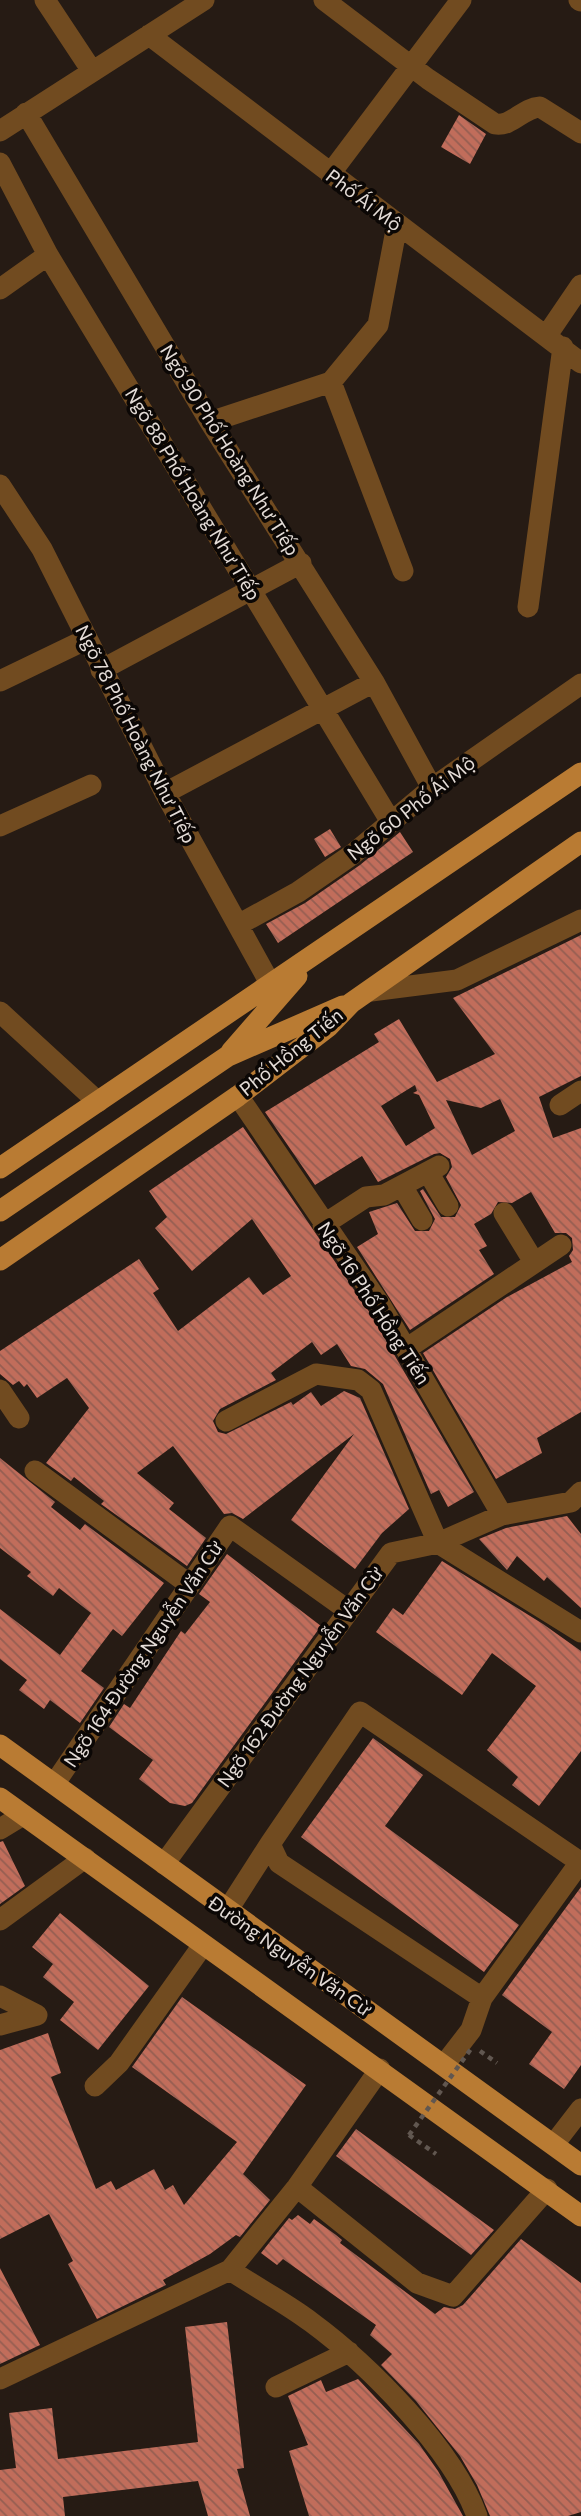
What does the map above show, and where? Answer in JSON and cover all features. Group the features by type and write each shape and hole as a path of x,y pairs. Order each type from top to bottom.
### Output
{"main road":[{"path":"0,1168 581,773"},
{"name":"Phố Hồng Tiến","path":"0,1260 238,1096 328,1027 352,1003 581,842"},
{"path":"228,1056 318,952"},
{"path":"0,1211 228,1056 352,1003"},
{"name":"Đường Nguyễn Văn Cừ","path":"0,1745 581,2165"},
{"path":"0,1798 581,2216"}],"street":[{"path":"45,0 92,71"},
{"path":"324,0 495,124 507,124 527,110 540,107 581,133"},
{"path":"330,174 461,0"},
{"path":"0,131 200,1"},
{"name":"Phố Ái Mộ","path":"149,35 581,363"},
{"name":"Ngõ 90 Phố Hoàng Như Tiếp","path":"26,113 209,422 301,563 374,682 432,789"},
{"name":"Ngõ 88 Phố Hoàng Như Tiếp","path":"0,163 48,255 391,822"},
{"path":"209,422 331,382 378,325 397,225"},
{"path":"0,289 48,255"},
{"path":"528,607 555,341 581,285"},
{"path":"331,382 403,571"},
{"name":"Ngõ 78 Phố Hoàng Như Tiếp","path":"0,485 42,549 165,793 271,985"},
{"path":"101,670 301,563"},
{"path":"0,681 86,639"},
{"path":"165,793 374,682"},
{"name":"Ngõ 60 Phố Ái Mộ","path":"238,925 298,892 432,789 581,684"},
{"path":"0,826 91,785"},
{"path":"371,991 457,980 581,920"},
{"path":"0,1012 98,1102"},
{"path":"560,1105 581,1091"},
{"name":"Ngõ 16 Phố Hồng Tiến","path":"238,1096 381,1306 502,1515"},
{"path":"323,1224 366,1197 384,1195 434,1169 448,1206"},
{"path":"402,1186 422,1220"},
{"path":"505,1213 534,1262"},
{"path":"406,1349 561,1245"},
{"path":"226,1421 317,1374 358,1380 371,1390 438,1543 581,1632"},
{"path":"0,1390 19,1418"},
{"path":"35,1471 190,1585"},
{"name":"Ngõ 162 Đường Nguyễn Văn Cừ","path":"164,1864 391,1553 438,1543 502,1515 571,1502 581,1492"},
{"name":"Ngõ 164 Đường Nguyễn Văn Cừ","path":"55,1783 230,1526 349,1611"},
{"path":"227,1911 360,1712 581,1861 482,1998 471,2030 443,2065"},
{"path":"0,1829 23,1815"},
{"path":"270,1843 279,1863 482,1998"},
{"path":"0,1920 85,1858"},
{"path":"95,2086 119,2063 203,1945"},
{"path":"0,1996 37,2015 0,2025"},
{"path":"0,2379 230,2270 297,2187 380,2069"},
{"path":"554,2144 581,2109"},
{"path":"297,2187 416,2283 453,2297 547,2189"},
{"path":"230,2270 310,2322 349,2353 417,2422 458,2477 477,2516"},
{"path":"276,2387 349,2353"}],"path":[{"path":"436,2154 409,2135 473,2046 497,2063"}],"building":[{"path":"459,115 486,134 470,164 441,147"},
{"path":"330,829 341,847 325,857 314,839"},
{"path":"400,832 413,852 278,943 266,924 305,903 360,865"},
{"path":"581,935 581,1076 539,1097 553,1138 581,1128 581,1412 537,1438 542,1453 496,1479 423,1353 507,1297 572,1262 569,1256 573,1250 572,1238 566,1233 555,1233 531,1192 512,1203 498,1202 491,1214 474,1224 487,1246 479,1250 494,1274 410,1330 357,1247 378,1234 369,1212 397,1203 415,1231 429,1231 435,1219 420,1191 423,1189 441,1217 455,1217 461,1205 446,1177 452,1167 450,1159 440,1153 434,1154 378,1182 362,1156 315,1185 265,1112 379,1042 374,1034 399,1019 437,1082 495,1054 453,998","holes":["415,1085 417,1091 413,1093 419,1095 435,1128 406,1146 381,1106","500,1099 515,1131 472,1155 446,1100 481,1108"]},
{"path":"243,1127 370,1313 474,1492 448,1507 439,1490 431,1494 383,1384 365,1369 351,1366 337,1344 321,1355 312,1342 271,1373 276,1380 220,1409 213,1421 218,1432 226,1434 291,1402 293,1405 311,1392 321,1406 344,1391 360,1398 409,1509 382,1533 355,1569 291,1520 354,1434 243,1519 232,1513 224,1514 173,1446 137,1473 174,1503 169,1509 206,1538 187,1566 101,1504 104,1501 74,1477 71,1481 46,1463 89,1408 67,1378 37,1398 27,1384 24,1387 19,1381 13,1385 0,1374 0,1351 139,1259 159,1289 153,1293 178,1331 249,1277 263,1295 291,1276 252,1219 192,1271 155,1228 167,1217 149,1191"},
{"path":"0,1458 55,1502 51,1507 80,1530 85,1524 164,1583 122,1636 113,1629 81,1671 104,1688 80,1723 50,1700 44,1709 19,1690 27,1680 0,1659 0,1609 60,1655 91,1613 59,1588 53,1596 27,1576 31,1572 0,1548"},
{"path":"567,1516 581,1534 581,1608 547,1577 544,1581 517,1556 507,1570 479,1539 506,1528"},
{"path":"227,1554 321,1626 192,1803 185,1806 170,1803 139,1779 153,1760 109,1727 124,1704 130,1708 181,1631 185,1634 210,1602 199,1594"},
{"path":"442,1561 581,1651 581,1751 539,1806 512,1785 518,1777 487,1750 536,1686 492,1653 462,1695 376,1632 393,1608 403,1615"},
{"path":"373,1738 423,1775 385,1826 519,1925 484,1972 301,1837"},
{"path":"3,1841 25,1886 0,1904 0,1842"},
{"path":"581,1887 581,2065 564,2089 529,2064 552,2032 502,1995"},
{"path":"60,1913 149,1986 98,2050 60,2020 74,2002 43,1977 53,1964 32,1947"},
{"path":"182,1997 306,2085 243,2174 270,2200 240,2237 236,2235 210,2254 163,2280 166,2285 97,2319 68,2264 73,2261 49,2214 0,2239 0,2050 48,2033 61,2073 51,2077 96,2189 111,2181 116,2190 154,2169 165,2190 173,2185 184,2205 237,2142 132,2067"},
{"path":"356,2129 494,2230 471,2255 336,2156"},
{"path":"298,2215 310,2224 314,2219 342,2240 340,2243 435,2314 444,2307 455,2309 463,2305 521,2239 581,2283 581,2512 568,2516 490,2516 477,2485 460,2456 416,2401 381,2365 392,2354 370,2335 376,2325 283,2259 277,2265 261,2253 289,2218 292,2220"},
{"path":"0,2268 40,2345 0,2364"},
{"path":"227,2322 244,2468 237,2469 250,2516 208,2516 198,2481 63,2497 65,2516 0,2516 0,2470 16,2468 9,2413 52,2408 58,2459 198,2442 185,2327"},
{"path":"358,2379 419,2444 438,2471 463,2516 309,2516 289,2451 308,2445 288,2396 321,2380 326,2392"}]}
